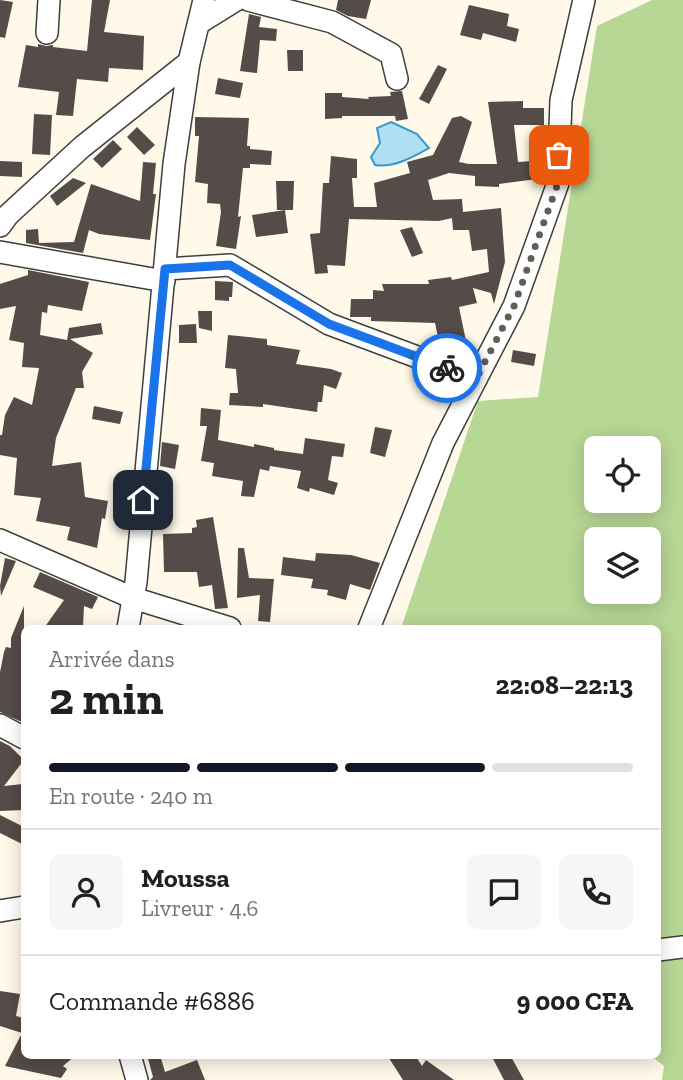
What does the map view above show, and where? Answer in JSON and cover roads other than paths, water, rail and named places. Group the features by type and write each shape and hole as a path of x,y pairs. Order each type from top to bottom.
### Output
{"street":[{"path":"47,33 49,0"},
{"path":"128,625 174,164 189,62 204,0"},
{"path":"199,23 236,0"},
{"path":"248,0 332,22 391,54 397,79"},
{"path":"370,625 443,443 514,306 558,183 561,100 584,0"},
{"path":"0,226 8,215 82,147 189,62"},
{"path":"0,252 164,275 230,265 329,324 476,379"},
{"path":"0,540 133,598 220,625"},
{"path":"0,725 21,736"},
{"path":"0,911 21,908"},
{"path":"661,950 683,947"},
{"path":"131,1059 137,1080"}],"water":[{"path":"391,122 417,134 429,148 396,163 375,165 371,157 380,143 377,128"}]}
